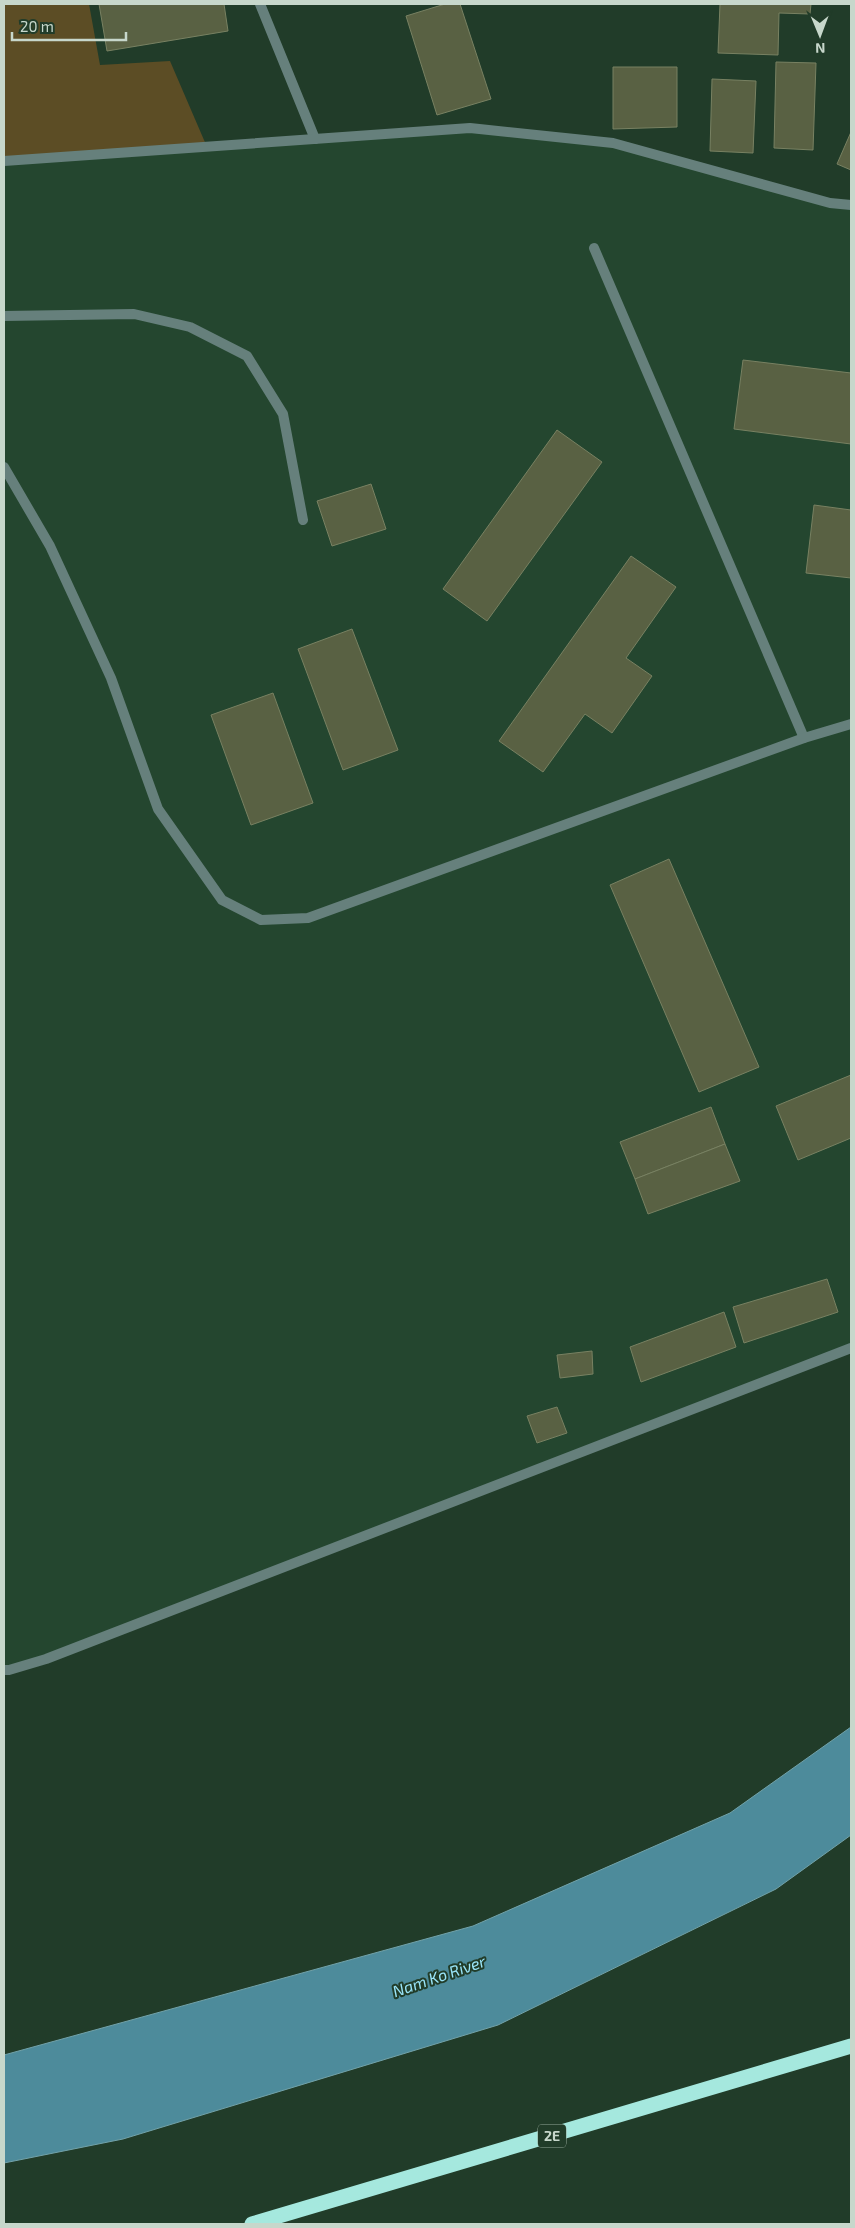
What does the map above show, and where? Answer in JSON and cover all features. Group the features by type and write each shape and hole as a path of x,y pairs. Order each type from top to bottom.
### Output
{"highway":[{"name":"2E","path":"252,2224 851,2046"}],"street":[{"path":"260,4 315,139"},
{"path":"4,161 470,128 612,143 830,203 851,205"},
{"path":"594,248 804,738"},
{"path":"4,316 134,314 190,327 247,356 283,414 303,520"},
{"path":"4,467 50,546 111,678 158,809 222,900 261,920 308,918 804,738 851,724"},
{"path":"4,1670 56,1656 851,1348"}],"shaded area":[{"path":"4,4 89,4 100,65 170,61 207,147 4,161"},
{"path":"470,128 613,143 851,205 851,1348 46,1659 4,1670 4,161"}],"water":[{"name":"Nam Ko River","path":"851,1727 851,1835 776,1889 498,2025 123,2139 4,2163 4,2055 473,1926 730,1813"}],"building":[{"path":"99,4 224,4 228,31 107,51"},
{"path":"445,4 460,4 491,99 437,115 406,16"},
{"path":"720,4 811,4 810,14 779,13 778,55 718,53"},
{"path":"776,62 816,63 813,150 774,148"},
{"path":"613,67 677,67 677,127 613,129"},
{"path":"712,79 756,81 753,153 710,151"},
{"path":"851,132 851,170 837,164"},
{"path":"743,360 851,373 851,444 734,429"},
{"path":"557,430 602,462 487,621 443,589"},
{"path":"371,484 386,529 332,546 317,501"},
{"path":"814,505 851,510 851,578 806,573"},
{"path":"631,556 676,587 626,658 652,676 612,733 585,714 543,772 499,741"},
{"path":"352,629 398,750 343,770 298,649"},
{"path":"273,693 313,803 251,825 211,715"},
{"path":"669,859 759,1067 699,1092 610,885"},
{"path":"851,1075 851,1138 798,1160 776,1106"},
{"path":"711,1107 725,1144 635,1179 620,1142"},
{"path":"725,1144 740,1181 648,1214 635,1179"},
{"path":"827,1279 838,1312 744,1343 733,1307"},
{"path":"724,1312 736,1347 641,1382 630,1347"},
{"path":"592,1351 593,1374 560,1378 557,1355"},
{"path":"557,1407 567,1433 537,1443 527,1416"}]}
